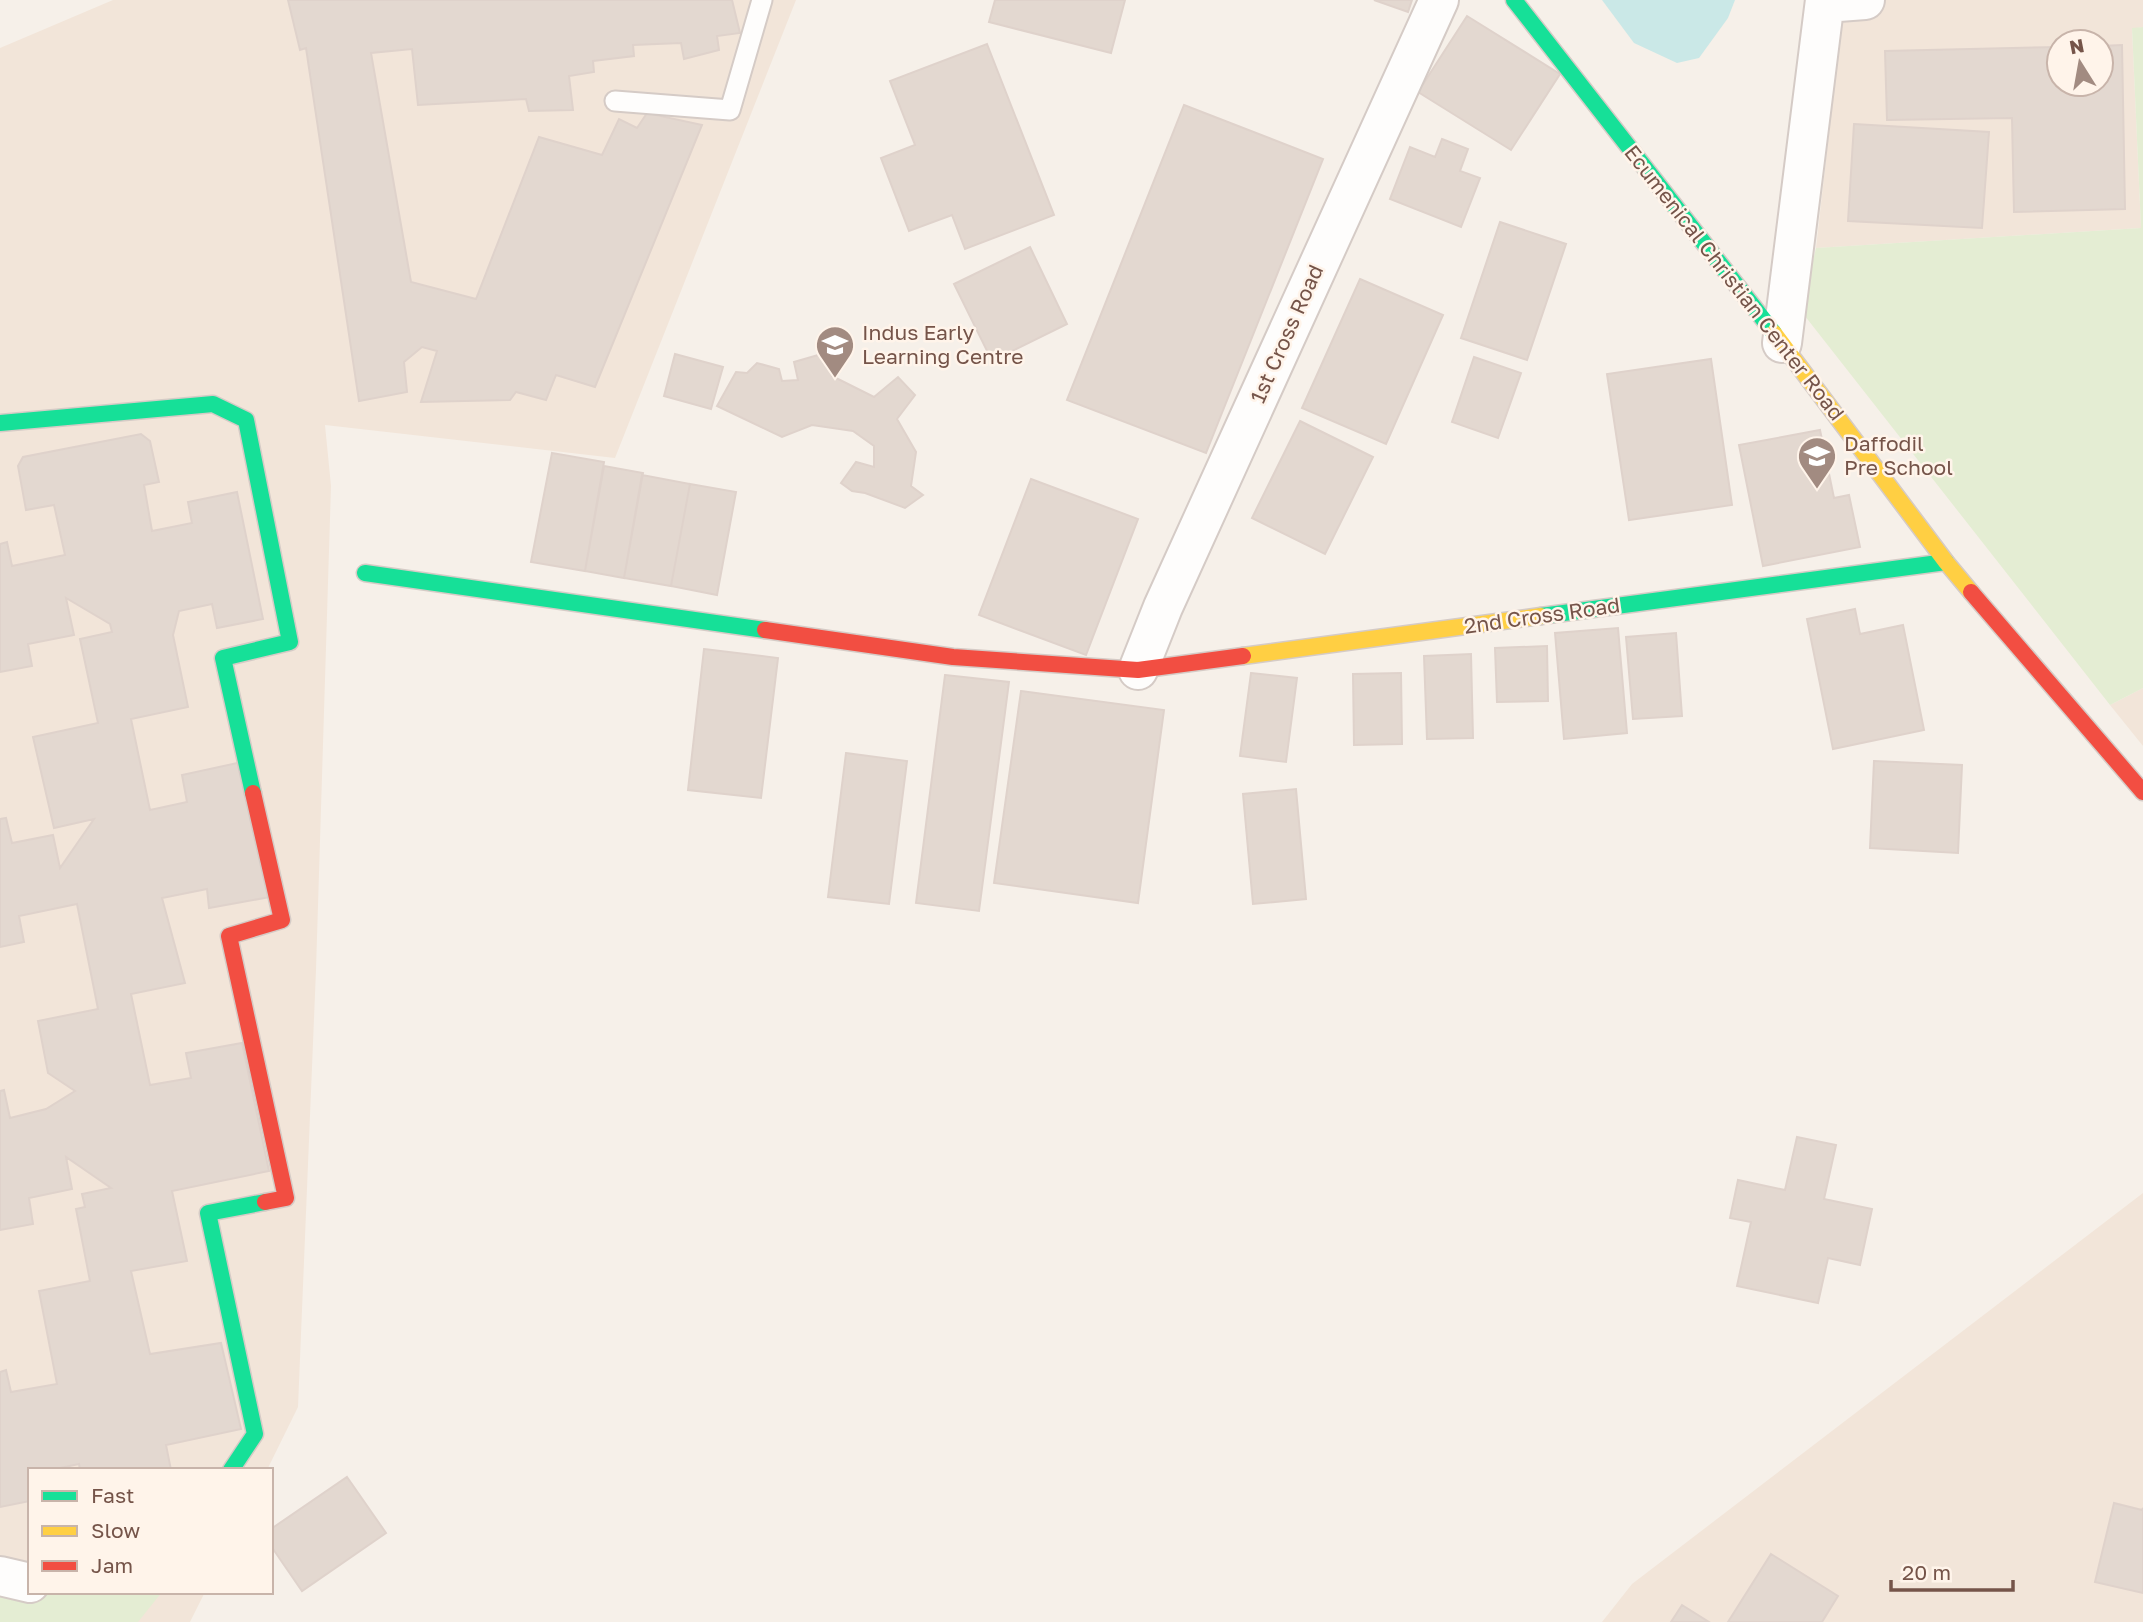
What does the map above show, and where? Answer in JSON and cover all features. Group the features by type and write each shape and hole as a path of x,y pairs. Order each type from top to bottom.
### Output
{"street":[{"name":"1st Cross Road","path":"1138,670 1163,607 1439,0"},
{"name":"Ecumenical Christian Center Road","path":"1514,0 1782,343 1946,562 2143,792"},
{"path":"1782,343 1825,2 1865,0"},
{"path":"0,423 213,404 246,420 290,642 223,658 282,920 229,936 286,1198 208,1213 255,1434 232,1468"},
{"name":"2nd Cross Road","path":"365,573 953,657 1138,670 1946,562"},
{"path":"0,1576 28,1583"}],"lane":[{"path":"615,101 730,110 762,0"}],"shaded area":[{"path":"113,0 796,0 615,458 325,425 331,486 316,970 298,1407 268,1468 28,1468 28,1594 204,1594 190,1622 0,1622 0,48"},
{"path":"1844,0 2143,0 2143,27 2132,29 2141,228 1816,248"},
{"path":"2143,688 2143,746 2110,705"},
{"path":"2143,1193 2143,1622 1602,1622 1632,1584"}],"green space":[{"path":"2143,27 2143,688 2110,705 1801,311 1816,248 2141,228 2132,28"},
{"path":"28,1591 28,1594 160,1594 138,1622 0,1622 0,1597"}],"water":[{"path":"1602,0 1735,0 1728,18 1699,58 1677,63 1634,43"}],"building":[{"path":"288,0 732,0 740,33 717,36 719,50 684,59 681,43 633,45 634,56 593,61 594,72 569,76 573,110 529,111 526,99 418,105 412,49 371,53 411,282 476,299 539,137 602,155 619,119 637,128 647,113 702,125 595,387 556,375 546,400 516,392 510,400 421,402 437,351 422,347 404,362 407,392 359,401 306,48 300,50"},
{"path":"995,0 1125,0 1111,53 989,22"},
{"path":"1374,0 1412,0 1408,12"},
{"path":"1467,16 1560,74 1511,150 1418,92"},
{"path":"987,44 1054,215 965,249 952,215 909,231 881,158 915,145 890,81"},
{"path":"2115,45 2122,45 2125,209 2014,212 2012,118 1887,120 1885,51 2045,47 2045,98 2115,98"},
{"path":"1184,105 1323,159 1206,453 1067,400"},
{"path":"1854,124 1989,132 1982,228 1848,221"},
{"path":"1442,139 1468,149 1460,171 1480,178 1461,227 1390,199 1410,147 1435,157"},
{"path":"1500,222 1566,244 1527,360 1461,338"},
{"path":"1030,247 1067,324 992,361 954,284"},
{"path":"1360,279 1443,315 1386,444 1302,408"},
{"path":"825,353 832,376 874,397 898,377 915,395 897,419 916,452 911,486 923,495 905,508 852,491 841,483 856,462 874,467 874,446 853,431 812,425 782,437 717,406 736,372 747,373 757,363 779,369 782,381 798,380 794,362"},
{"path":"675,354 723,367 711,409 664,396"},
{"path":"1474,357 1521,373 1498,438 1452,422"},
{"path":"1711,359 1732,505 1629,520 1607,374"},
{"path":"1300,421 1373,457 1325,554 1252,518"},
{"path":"1820,430 1834,498 1849,495 1860,547 1763,566 1739,445"},
{"path":"141,434 150,441 159,482 144,485 152,531 192,523 188,502 237,492 263,619 217,628 212,604 179,611 173,635 188,707 131,719 150,810 187,802 182,775 242,762 270,897 209,908 207,889 162,898 185,983 131,994 150,1085 191,1078 186,1053 242,1043 269,1171 172,1191 187,1261 131,1271 150,1354 221,1343 241,1429 166,1445 171,1468 80,1468 79,1464 60,1468 28,1468 28,1501 0,1507 0,1372 6,1370 11,1392 57,1384 39,1291 90,1281 76,1209 85,1207 82,1194 111,1188 66,1157 72,1189 29,1198 33,1224 0,1230 0,1091 4,1090 10,1118 46,1109 75,1091 48,1073 38,1021 98,1009 77,904 19,916 24,942 0,947 0,819 6,818 12,843 53,835 60,868 94,819 54,828 33,737 98,723 80,639 112,632 110,624 66,598 74,635 28,644 32,666 0,672 0,544 7,542 12,566 65,555 54,505 26,510 18,466 23,457"},
{"path":"552,453 604,462 585,571 531,562"},
{"path":"604,466 643,473 624,578 585,571"},
{"path":"642,475 690,484 671,586 624,578"},
{"path":"1031,479 1138,519 1086,655 979,615"},
{"path":"690,484 736,492 717,595 671,586"},
{"path":"1855,609 1860,634 1903,625 1924,730 1833,749 1807,619"},
{"path":"1618,628 1627,733 1564,739 1555,633"},
{"path":"1676,633 1682,716 1633,719 1626,637"},
{"path":"1547,646 1548,701 1497,702 1495,648"},
{"path":"704,649 778,658 761,798 688,790"},
{"path":"1471,654 1473,738 1427,739 1424,656"},
{"path":"1251,673 1297,678 1286,762 1240,756"},
{"path":"1401,673 1402,744 1354,745 1353,674"},
{"path":"945,675 1009,682 979,911 916,903"},
{"path":"1021,691 1164,710 1138,903 994,883"},
{"path":"846,753 907,761 889,904 828,897"},
{"path":"1874,761 1962,765 1958,853 1870,848"},
{"path":"1296,789 1306,899 1253,904 1243,794"},
{"path":"1797,1137 1836,1145 1824,1199 1872,1209 1860,1265 1828,1258 1818,1303 1737,1286 1751,1222 1730,1218 1738,1180 1785,1190"},
{"path":"347,1477 386,1533 302,1591 273,1549 273,1528"},
{"path":"2114,1503 2142,1510 2143,1508 2143,1593 2095,1582"},
{"path":"1771,1554 1838,1596 1822,1622 1728,1622"},
{"path":"1682,1605 1709,1622 1671,1622"}],"traffic: fast":[{"path":"1514,0 1774,333"},
{"path":"0,423 213,404 246,420 290,642 223,658 253,793"},
{"path":"1541,616 1946,562"},
{"path":"365,573 765,630"},
{"path":"232,1468 255,1434 208,1213 265,1202"}],"traffic: slow":[{"path":"1774,333 1971,592"},
{"path":"1243,656 1541,616"}],"traffic: jam":[{"path":"1971,592 2143,792"},
{"path":"765,630 953,657 1138,670 1243,656"},
{"path":"253,793 282,920 229,936 286,1198 265,1202"}],"place":[{"name":"Indus Early Learning Centre","path":"835,379"},
{"name":"Daffodil Pre School","path":"1817,490"}]}
